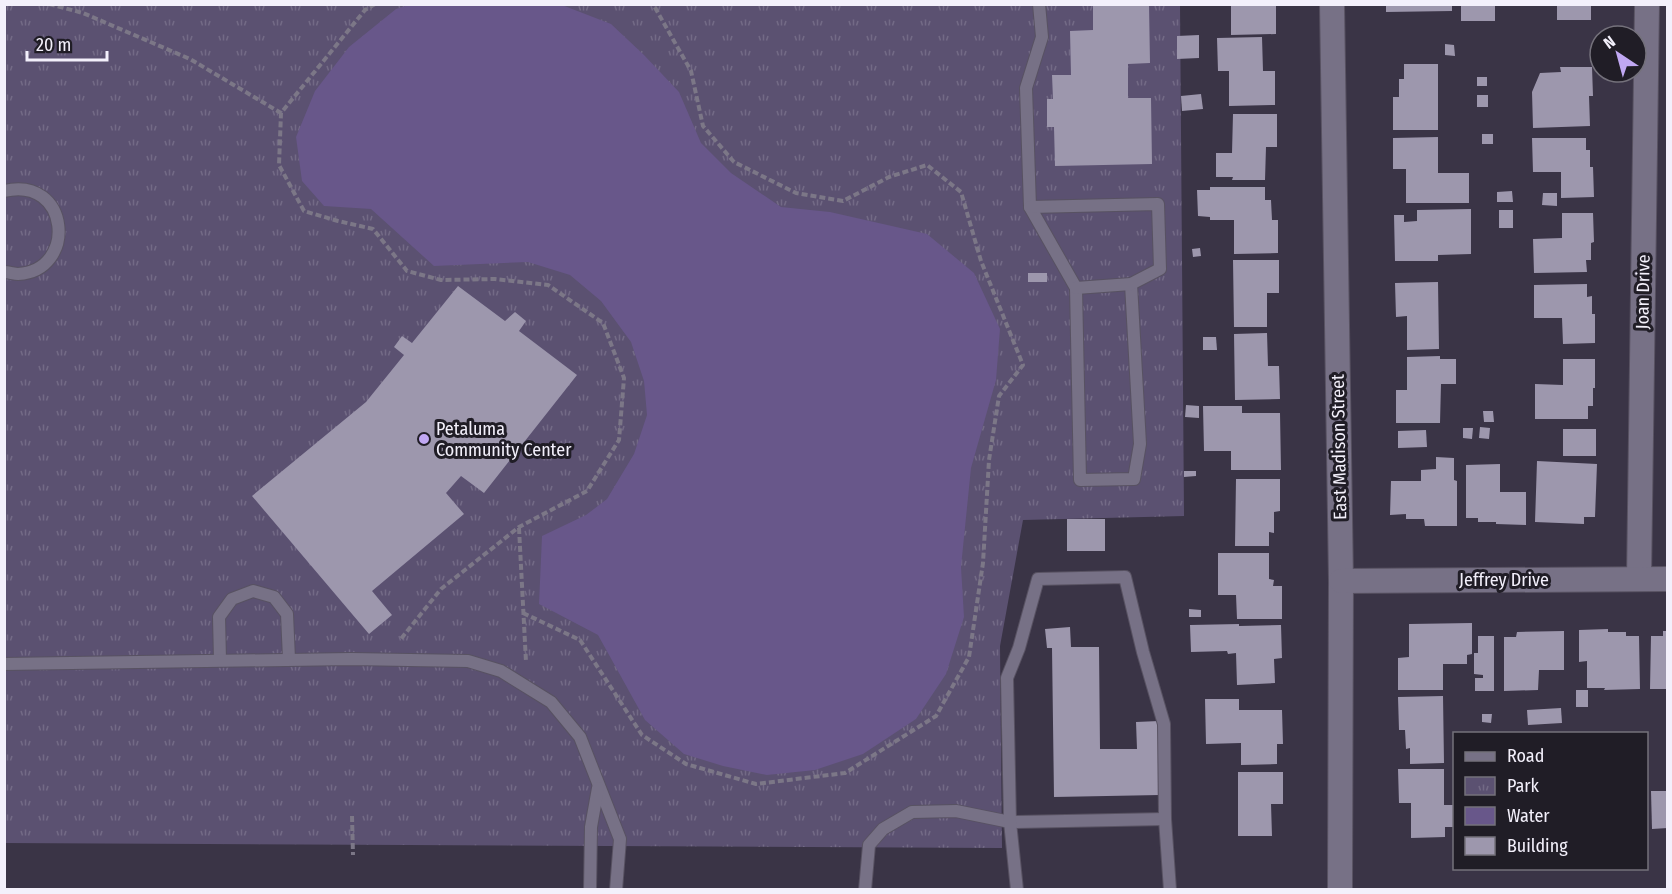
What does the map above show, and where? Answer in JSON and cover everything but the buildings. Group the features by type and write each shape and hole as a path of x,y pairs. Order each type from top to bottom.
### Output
{"street":[{"name":"East Madison Street","path":"1332,4 1341,581 1341,890"},
{"name":"Joan Drive","path":"1639,579 1647,4"},
{"name":"Jeffrey Drive","path":"1341,581 1668,579"}],"lane":[{"path":"1039,4 1042,37 1026,88 1030,207 1076,288 1080,480 1134,479 1140,444 1131,284"},
{"path":"4,190 15,188 30,190 44,197 53,208 59,222 59,237 55,251 45,263 33,271 18,274 4,272"},
{"path":"1030,207 1158,204 1160,269 1131,284 1076,288"},
{"path":"1017,890 1010,822 1007,678 1019,648 1038,579 1125,577 1143,652 1164,724 1164,793 1170,890"},
{"path":"220,660 219,617 232,599 253,591 274,597 287,614 289,659"},
{"path":"4,664 289,659 468,661 501,671 551,702 580,737 620,839 616,890"},
{"path":"590,890 591,827 598,787"},
{"path":"865,890 869,845 883,829 912,812 956,811 1010,822 1165,819"}],"path":[{"path":"49,4 84,13 190,59 280,113"},
{"path":"375,4 365,10 280,113 279,165 304,211 338,222 373,229 407,271 441,280 495,279 548,285 603,323 624,378 619,440 587,491 519,527 441,589 396,644"},
{"path":"523,613 580,640 642,735 686,764 756,784 845,773 936,716 969,657 982,563 989,460 999,396 1023,365 981,261 961,192 927,165 889,177 843,201 796,193 734,162 703,126 691,71 653,4"},
{"path":"519,527 526,662"},
{"path":"352,816 353,855"}],"green space":[{"path":"5,5 1180,5 1184,516 1023,520 1000,646 1002,848 5,843"}],"water":[{"path":"411,4 562,5 611,24 679,92 701,143 731,173 781,207 830,212 927,234 974,273 1000,329 996,380 971,468 961,567 964,617 946,674 916,719 863,754 815,770 767,775 723,766 684,754 645,720 598,635 539,604 542,536 586,515 607,499 634,454 647,415 644,381 631,342 601,301 570,275 528,262 434,266 371,209 324,206 302,181 296,137 315,91 349,47 396,9"}],"place":[{"name":"Petaluma Community Center","path":"424,439"}]}
